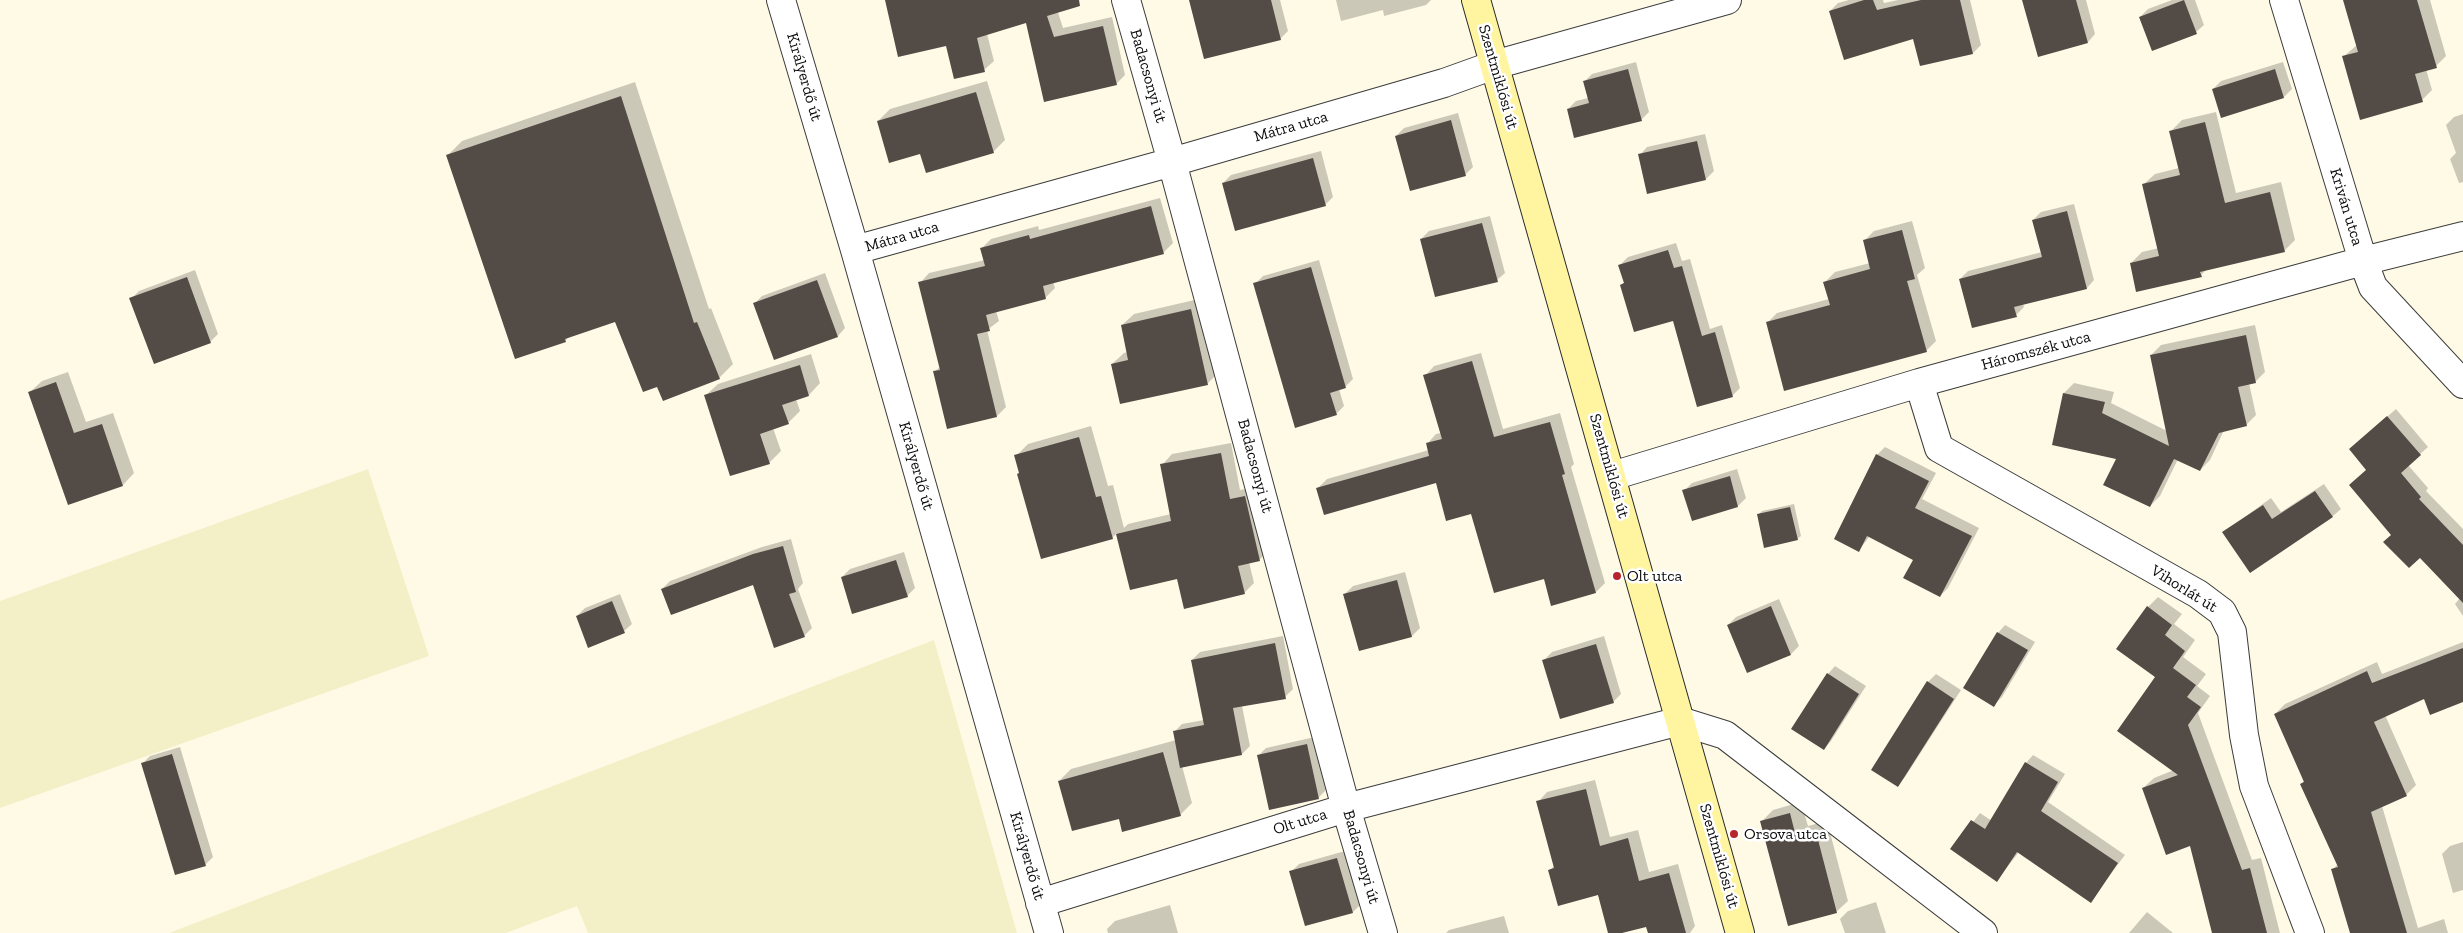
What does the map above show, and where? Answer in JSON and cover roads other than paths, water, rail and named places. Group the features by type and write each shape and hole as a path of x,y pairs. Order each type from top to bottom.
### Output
{"street":[{"name":"Királyerdő út","path":"781,0 855,250 1049,933"},
{"name":"Badacsonyi út","path":"1126,0 1172,162 1346,808 1383,933"},
{"name":"Szentmiklósi út","path":"1476,0 1740,933"},
{"name":"Mátra utca","path":"855,250 1172,162 1444,83 1494,66 1727,0"},
{"name":"Kriván utca","path":"2284,0 2362,261 2373,287 2463,384"},
{"name":"Háromszék utca","path":"1612,476 1919,383 2362,261 2463,236"},
{"name":"Vihorlát út","path":"1919,383 1939,448 2198,594 2222,612 2232,632 2244,734 2254,786 2310,933"},
{"name":"Olt utca","path":"1040,903 1346,808 1680,721"},
{"path":"1680,721 1725,735 1983,933"}],"place":[{"name":"Olt utca","path":"1617,576"},
{"name":"Orsova utca","path":"1734,834"}]}
